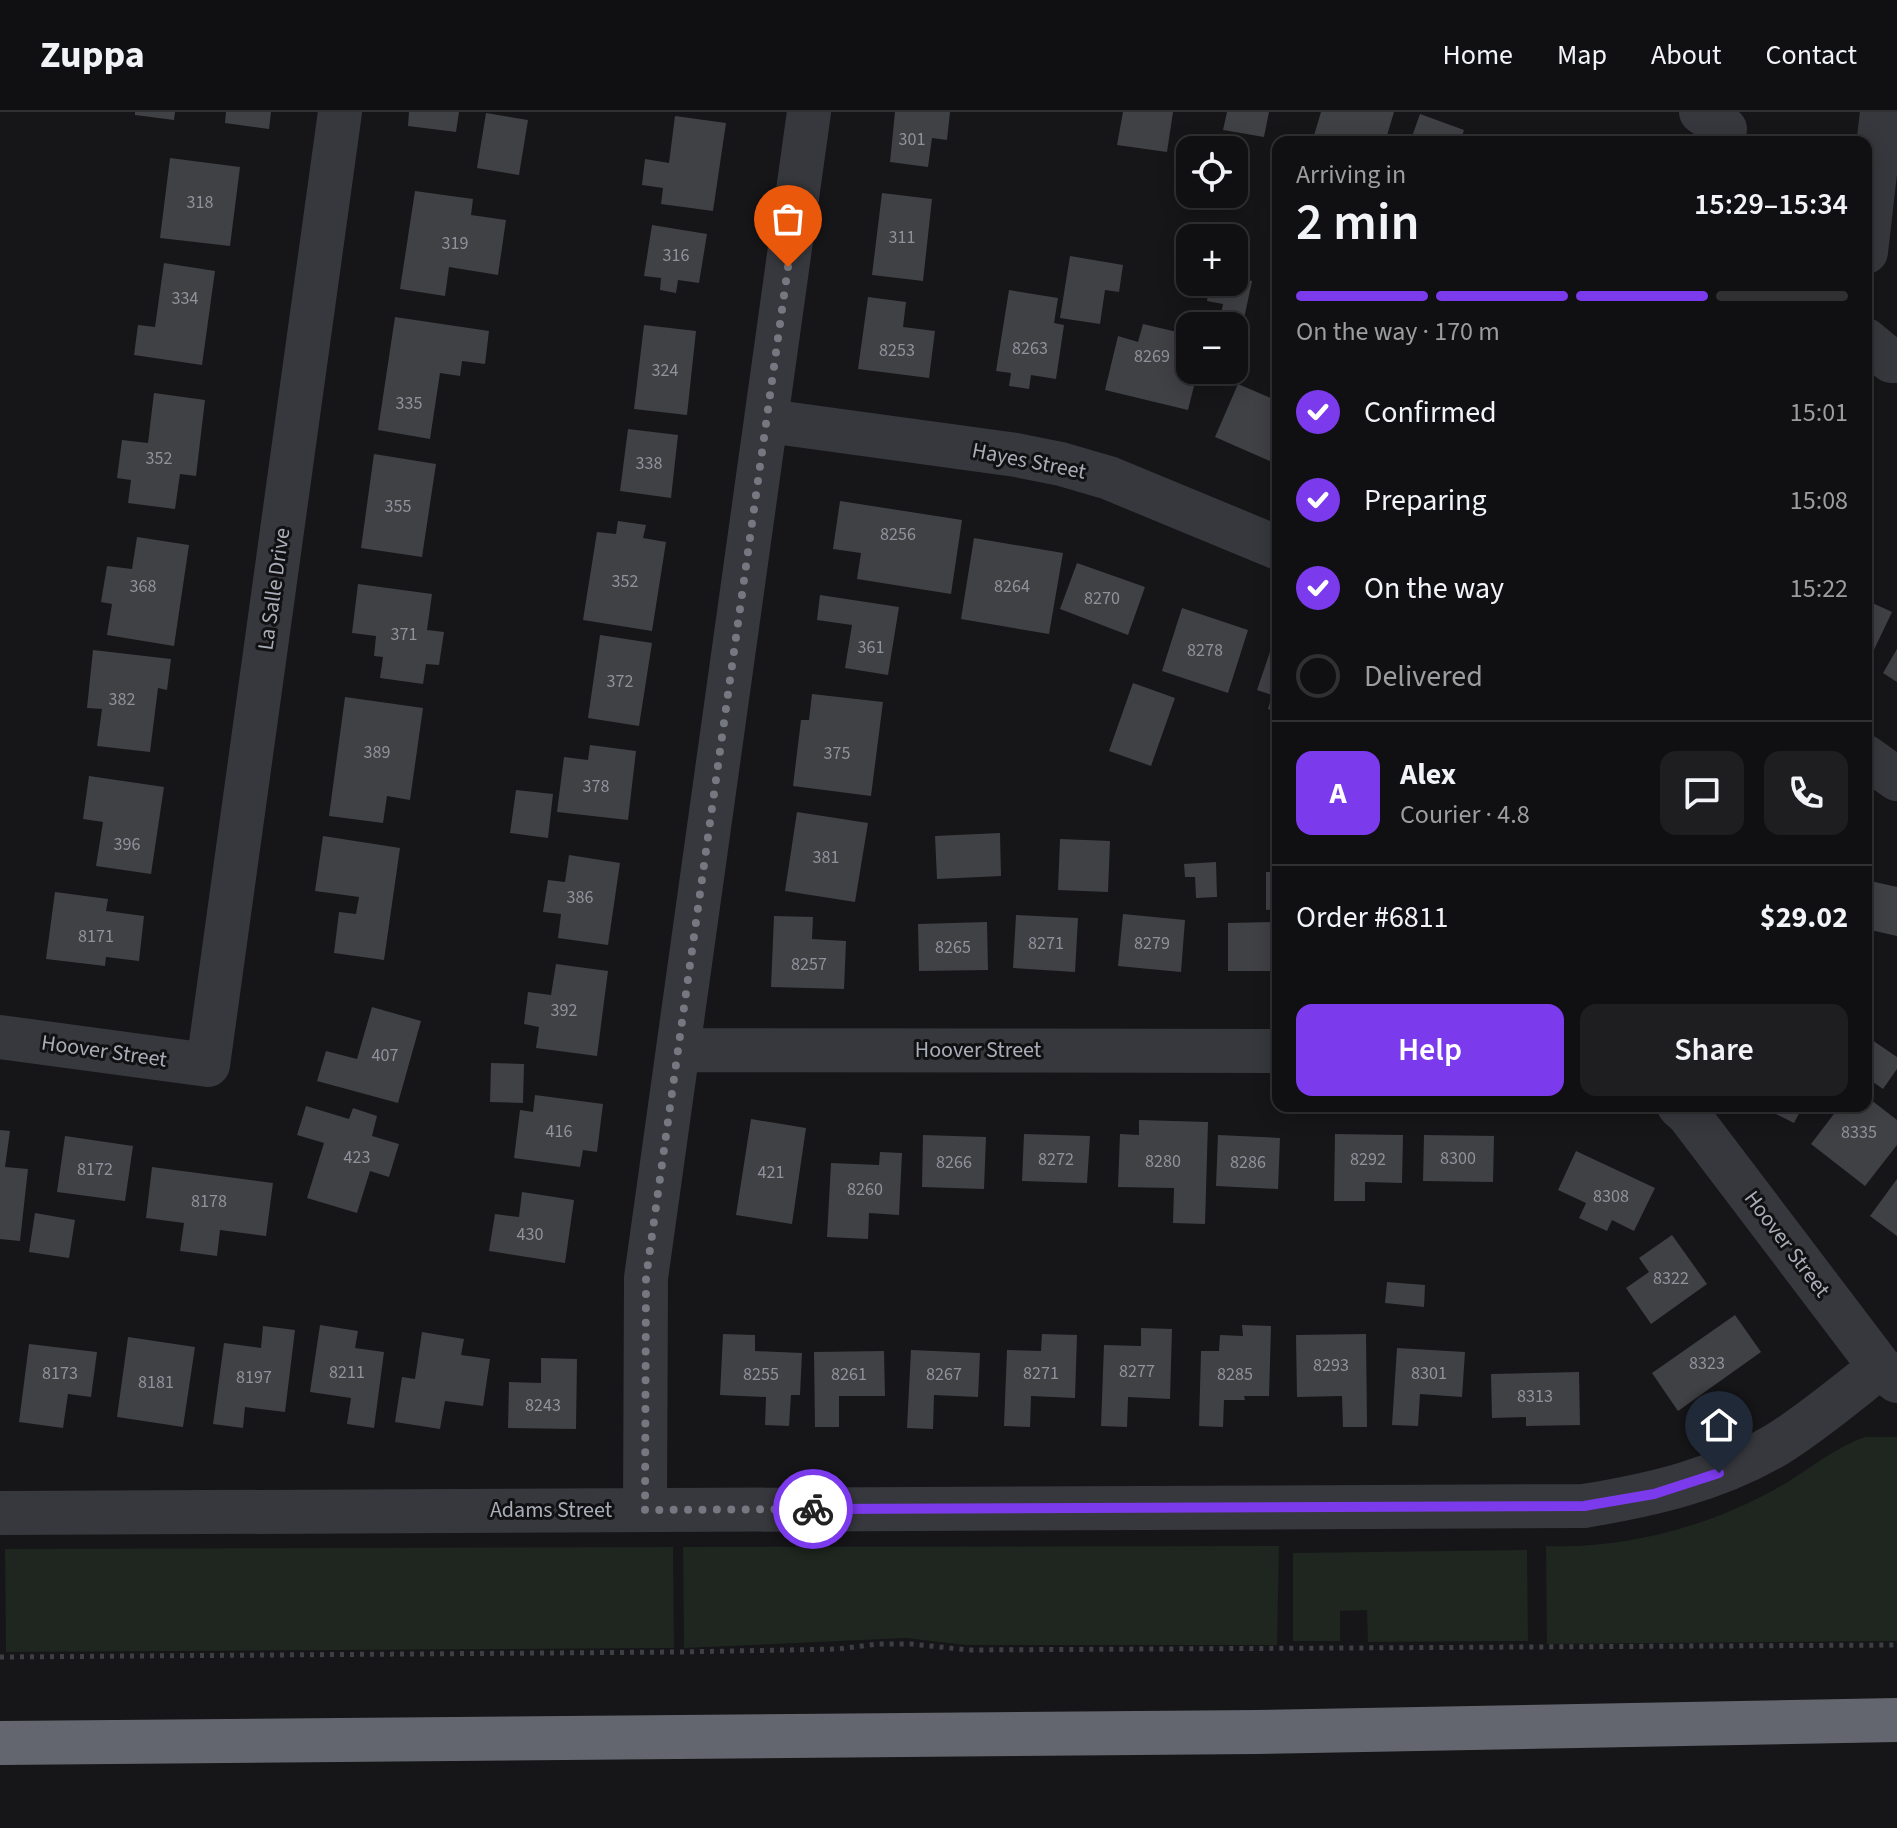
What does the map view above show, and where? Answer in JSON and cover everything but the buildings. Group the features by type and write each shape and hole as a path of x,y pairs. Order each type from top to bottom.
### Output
{"highway":[{"path":"0,1743 1241,1733 1897,1720"}],"street":[{"name":"La Salle Drive","path":"208,1065 340,112"},
{"path":"645,1510 646,1278 809,112"},
{"path":"1872,200 1882,112"},
{"path":"1872,345 1891,361 1897,361"},
{"name":"Hayes Street","path":"768,421 1061,464 1109,478 1272,546"},
{"path":"1872,761 1897,779"},
{"name":"Hoover Street","path":"0,1037 208,1065"},
{"name":"Hoover Street","path":"678,1050 1272,1051"},
{"name":"Hoover Street","path":"1686,1112 1889,1374"},
{"name":"Adams Street","path":"0,1513 1584,1506 1654,1494 1719,1473 1776,1445 1889,1374"}],"path":[{"path":"0,1657 680,1652 838,1649 877,1644 969,1650 1897,1645"}],"shaded area":[{"path":"1865,1437 1897,1437 1897,1641 1547,1644 1546,1546 1609,1543 1701,1522 1759,1498 1834,1452"},
{"path":"1279,1546 1277,1645 965,1645 906,1638 684,1648 683,1547"},
{"path":"673,1547 674,1648 6,1652 5,1549"},
{"path":"1527,1550 1528,1641 1368,1642 1367,1610 1340,1611 1340,1641 1293,1641 1293,1553"}],"way so far":[{"path":"788,267 646,1278 645,1510 813,1509"}],"route":[{"path":"813,1509 1584,1506 1654,1494 1719,1473"}]}
